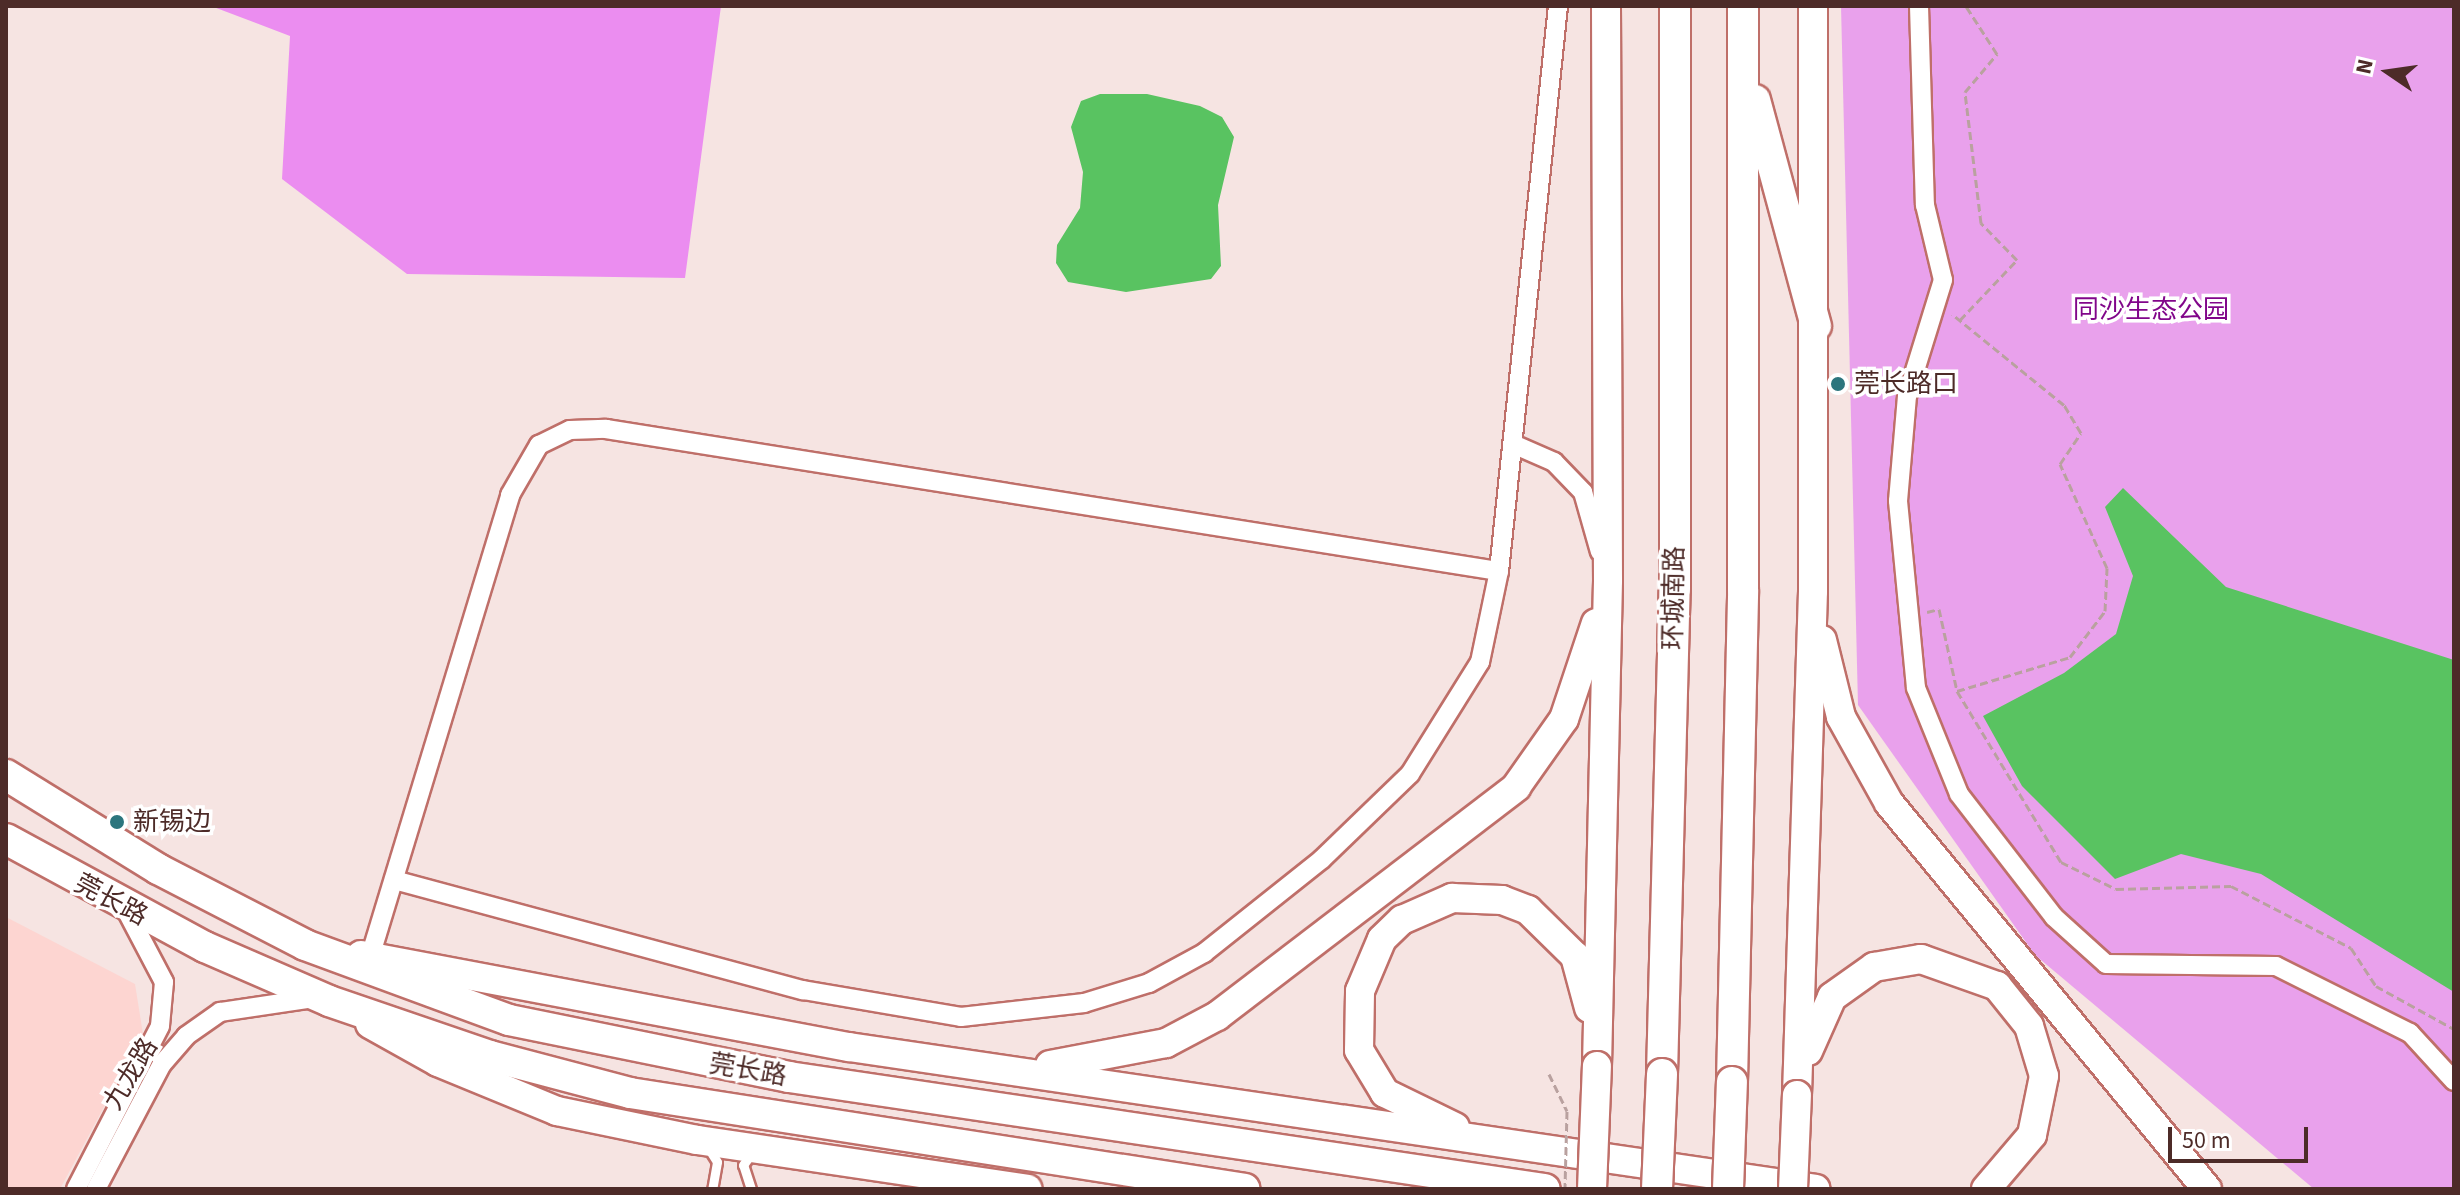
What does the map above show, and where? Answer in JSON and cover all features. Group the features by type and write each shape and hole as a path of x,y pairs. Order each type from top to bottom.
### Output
{"highway":[{"name":"环城南路","path":"1657,1189 1675,589 1675,6"},
{"path":"1728,1189 1743,590 1743,6"},
{"path":"1744,57 1816,326"},
{"name":"莞长路","path":"6,775 158,869 305,945 451,1002 641,1052 1545,1189"},
{"name":"莞长路","path":"6,839 126,910 329,1001 439,1041 630,1093 1245,1189"}],"main road":[{"path":"1592,1189 1608,580 1606,6"},
{"path":"1793,1189 1813,591 1816,326 1813,6"},
{"path":"995,1067 1080,1065 1166,1043 1217,1016 1516,787 1564,719 1608,580"},
{"path":"1813,591 1841,717 1862,763 2207,1189"},
{"path":"1532,1150 1421,1115 1370,1075 1357,1020 1382,939 1425,905 1452,898 1502,900 1528,910 1575,956 1597,1066"},
{"path":"305,945 589,1002 1532,1150 1816,1189"},
{"path":"1797,1095 1818,1017 1850,980 1898,960 1977,974 2016,1002 2044,1076 2032,1135 1986,1189"},
{"path":"329,1001 438,1062 557,1111 697,1140 1027,1189"}],"street":[{"path":"394,880 896,1008 961,1017 1084,1003 1149,983 1204,953 1322,859 1410,774 1480,662 1499,571 1558,6"},
{"path":"1919,6 1925,205 1943,280 1907,396 1898,501 1916,688 1959,794 2054,917 2106,964 2276,966 2410,1033 2454,1081"},
{"path":"370,957 510,495 539,445 570,430 606,429 1499,571"},
{"path":"1513,444 1554,462 1583,492 1608,580"},
{"name":"九龙路","path":"76,1189 160,1026 164,982 126,910"},
{"name":"九龙路","path":"96,1189 162,1064 186,1036 220,1012 287,998 329,1001"}],"lane":[{"path":"697,1140 717,1162 712,1189"},
{"path":"751,1189 743,1165 748,1155 765,1151"}],"path":[{"path":"1960,320 2017,260 1981,223 1965,92 1997,54 1966,6"},
{"path":"1937,302 2064,405 2081,433 2060,464 2107,568 2105,611 2070,657 1957,691"},
{"path":"1908,616 1939,609 1957,691 2061,862 2116,889 2231,886 2351,948 2376,986 2454,1029"},
{"path":"1549,1074 1567,1111 1565,1189"}],"shaded area":[{"path":"211,6 721,6 685,278 407,274 282,179 290,36"},
{"path":"1100,94 1147,94 1200,106 1222,117 1234,137 1218,205 1221,266 1211,279 1126,292 1068,282 1056,263 1057,245 1080,208 1083,172 1071,127 1081,101"},
{"path":"2123,488 2226,587 2454,660 2454,992 2261,874 2181,854 2115,879 2022,786 1983,716 2064,673 2116,634 2133,576 2105,507"},
{"path":"6,917 135,984 143,1034 60,1189 6,1189"}],"green space":[{"name":"同沙生态公园","path":"1841,6 2454,6 2454,1189 2314,1189 2035,955 1858,705"}],"place":[{"name":"莞长路口","path":"1838,384"},
{"name":"新锡边","path":"117,822"}]}
